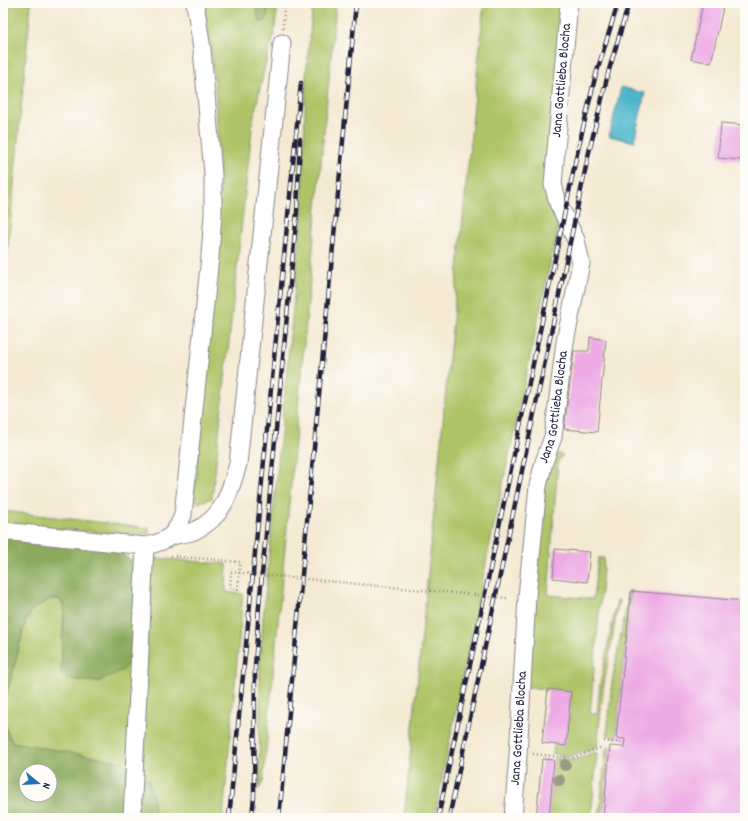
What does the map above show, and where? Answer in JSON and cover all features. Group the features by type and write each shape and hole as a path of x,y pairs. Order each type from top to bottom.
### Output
{"street":[{"path":"172,536 179,527 185,502 213,214 213,174 202,49 195,3"},
{"name":"Jana Gottlieba Blocha","path":"513,818 528,597 538,486 544,462 553,437 565,342 581,263 576,240 558,202 553,184 569,3"},
{"path":"3,531 144,550 172,536 194,531 207,524 221,509 230,493 238,464 282,43"},
{"path":"132,818 144,550"}],"path":[{"path":"282,43 284,3"},
{"path":"144,550 240,562 238,589 230,588 231,572 508,598"},
{"path":"604,741 624,743"},
{"path":"518,753 572,758 603,747"}],"green space":[{"path":"10,3 31,3 3,300 3,75"},
{"path":"203,3 278,3 274,36 266,62 253,120 212,498 198,503 194,498 220,191 215,85"},
{"path":"255,3 270,3 266,21 260,22"},
{"path":"313,3 336,3 263,782 259,789 260,667 263,618 302,214 306,75"},
{"path":"484,3 565,3 559,222 489,548 434,818 404,818"},
{"path":"557,454 563,455 558,461 548,595 593,599 598,558 604,558 590,714 597,714 600,684 617,600 619,600 603,690 597,748 569,756 553,754 554,744 566,745 571,692 526,687 540,501 553,459"},
{"path":"3,511 149,528 149,534 108,533 3,524"},
{"path":"3,536 120,552 133,562 136,569 133,657 123,670 97,682 66,679 61,673 64,606 59,599 51,599 33,609 26,620 3,709"},
{"path":"155,558 227,564 226,592 243,594 223,818 154,818 153,798 139,776 150,570"},
{"path":"629,591 631,591 616,738 607,734 612,682"},
{"path":"51,599 59,599 64,606 61,673 133,657 129,770 54,750 12,742 10,738 4,722 3,709 26,620 33,609"},
{"path":"3,720 12,742 123,762 129,770 127,818 3,818"},
{"path":"610,746 603,818 599,818 606,749"},
{"path":"595,752 597,753 591,818 549,818 554,758 575,760"},
{"path":"139,776 149,780 153,798 154,818 137,818"}],"water":[{"path":"621,87 645,93 634,142 609,136"}],"building":[{"path":"703,3 724,3 711,63 691,59"},
{"path":"721,123 745,125 742,160 718,158"},
{"path":"590,337 606,340 597,432 564,429 574,351 589,351"},
{"path":"555,549 590,552 587,582 553,578"},
{"path":"631,591 745,601 745,818 603,818 610,746 624,747 625,739 616,738"},
{"path":"548,689 571,692 566,746 542,743"},
{"path":"542,759 554,760 549,818 536,818"}],"railway":[{"path":"279,818 356,3"},
{"path":"438,818 578,149 595,78 618,3"},
{"path":"449,818 589,152 609,70 629,3"},
{"path":"229,818 301,83"},
{"path":"252,818 254,796 255,667 259,606 297,212 300,139"}]}
